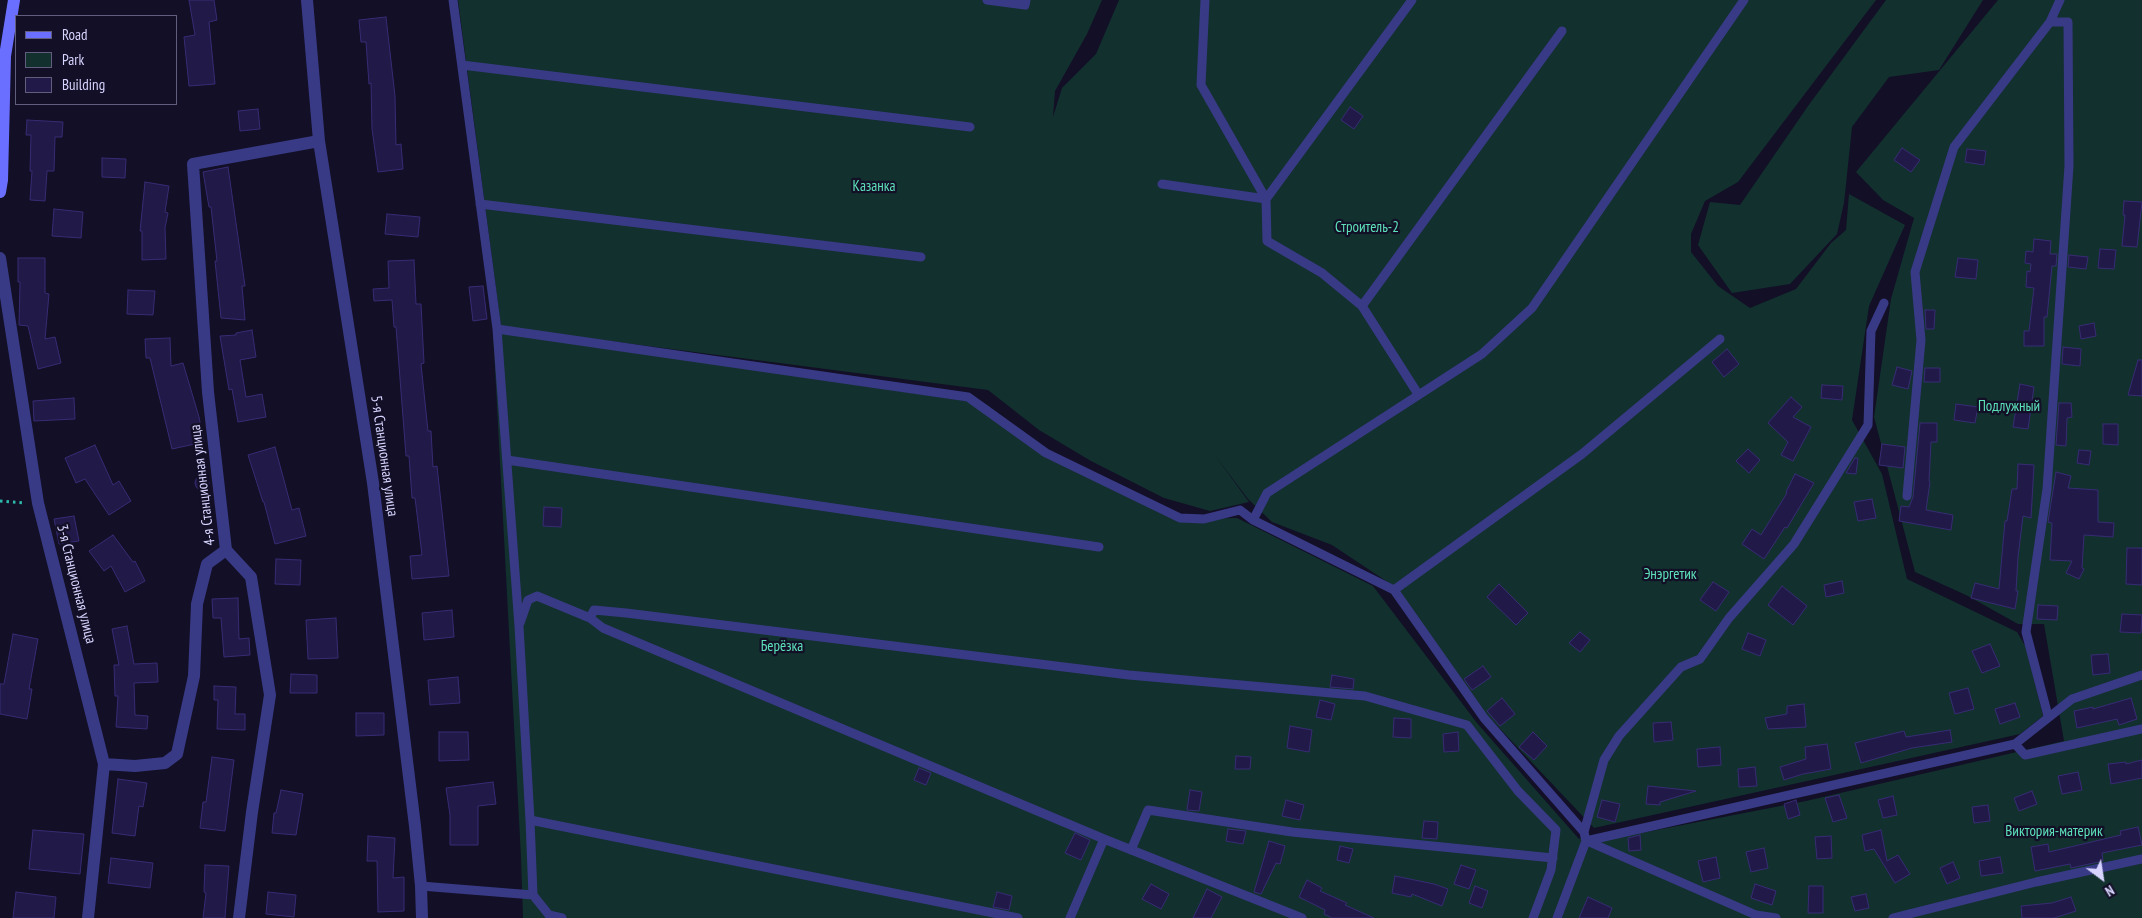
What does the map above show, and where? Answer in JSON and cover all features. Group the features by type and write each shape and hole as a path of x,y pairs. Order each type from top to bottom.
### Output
{"street":[{"path":"0,192 2,180 5,56 14,0"},
{"name":"5-я Станционная улица","path":"307,0 319,141 373,483 422,886 422,918"},
{"name":"4-я Станционная улица","path":"240,918 252,812 270,695 251,577 226,550 208,392 193,164 319,141"},
{"name":"3-я Станционная улица","path":"0,258 38,503 104,764 88,918"},
{"path":"104,764 136,766 165,763 176,754 194,676 197,604 208,564 226,550"}],"lane":[{"path":"453,0 497,329 519,626 533,895 549,915 562,918"},
{"path":"987,0 1025,5 1026,0"},
{"path":"1205,0 1201,85 1266,199 1267,241 1322,273 1362,306 1418,394"},
{"path":"1266,199 1412,0"},
{"path":"1253,520 1267,493 1482,354 1532,308 1744,0"},
{"path":"1907,496 1921,340 1915,272 1954,147 2050,22 2060,0"},
{"path":"2048,716 2026,632 2047,489 2069,166 2068,22 2050,22"},
{"path":"1362,306 1562,31"},
{"path":"462,65 970,127"},
{"path":"1162,184 1266,199"},
{"path":"480,204 921,258"},
{"path":"1557,918 1585,836 1604,760 1619,736 1682,667 1700,659 1729,618 1794,544 1868,425 1871,331 1884,303"},
{"path":"497,329 968,397 1046,453 1180,518 1204,519 1240,510 1253,520 1394,590 1484,718 1585,836 1756,915 1776,918"},
{"path":"1394,590 1582,454 1720,339"},
{"path":"507,460 1099,547"},
{"path":"519,626 528,600 537,596 590,618 603,628 1104,839 1302,918"},
{"path":"590,618 594,610 626,613 1129,675 1365,696 1467,725 1518,791 1556,830 1551,870 1533,918"},
{"path":"1585,836 2015,744 2048,716 2072,699 2142,675"},
{"path":"2015,744 2025,754 2142,729"},
{"path":"1131,850 1148,810 1292,832 1552,858"},
{"path":"530,820 1018,918"},
{"path":"1070,918 1104,839"},
{"path":"1893,918 2036,882 2142,859"},
{"path":"422,886 533,895"}],"path":[{"path":"0,501 38,503"}],"green space":[{"path":"458,0 1102,0 1087,34 1055,91 1053,117 1062,88 1096,54 1119,0 1876,0 1738,182 1705,201 1691,234 1691,252 1718,286 1750,308 1796,289 1831,243 1846,230 1849,194 1905,225 1869,306 1852,420 1882,474 1907,579 2017,632 2026,647 2043,716 2020,734 1594,828 1484,712 1389,583 1332,545 1272,522 1248,499 1214,454 1249,502 1210,511 1164,498 1091,461 1039,430 988,390 501,327"},
{"path":"1886,0 1983,0 1939,70 1889,77 1852,127 1844,203 1837,234 1790,284 1732,293 1698,245 1710,202 1740,205 1808,106"},
{"name":"Берёзка","path":"1998,0 2142,0 2142,918 523,918 493,331 986,404 1053,455 1191,519 1237,518 1373,586 1477,723 1579,839 1586,834 1595,842 1806,801 2064,741 2044,624 2018,624 1966,595 1915,572 1874,417 1891,299 1914,218 1883,200 1856,172"}],"building":[{"path":"189,0 214,0 217,20 209,22 215,84 189,86 184,37 195,35"},
{"path":"386,17 395,96 396,145 401,144 403,169 378,172 372,129 371,83 369,84 366,42 361,42 359,20"},
{"path":"1350,107 1363,116 1354,129 1341,120"},
{"path":"258,109 260,129 240,131 238,111"},
{"path":"27,120 63,122 62,137 55,137 54,171 47,171 45,201 30,200 32,171 30,171 31,135 26,135"},
{"path":"1902,148 1920,160 1911,172 1894,160"},
{"path":"1967,149 1986,151 1984,165 1965,162"},
{"path":"102,158 126,159 125,178 102,177"},
{"path":"228,167 245,286 242,286 245,320 221,318 211,207 209,207 203,172"},
{"path":"145,182 169,186 165,212 168,213 165,228 166,259 142,260 142,231 140,231"},
{"path":"2124,201 2142,202 2137,247 2122,246 2125,215 2123,215"},
{"path":"54,209 83,212 81,238 52,236"},
{"path":"387,214 420,217 418,237 385,234"},
{"path":"2034,239 2051,241 2050,254 2057,254 2056,266 2052,266 2047,317 2044,317 2044,346 2024,346 2024,331 2029,331 2034,288 2026,287 2027,271 2030,272 2031,264 2025,263 2026,251 2033,252"},
{"path":"2100,249 2116,250 2114,269 2098,268"},
{"path":"2069,255 2088,257 2086,269 2068,267"},
{"path":"18,258 45,258 45,293 49,294 45,339 55,337 61,363 38,369 28,326 19,325 20,282 18,282"},
{"path":"1958,258 1978,260 1976,279 1955,277"},
{"path":"414,260 416,304 421,304 424,363 421,364 428,431 431,431 433,467 437,466 449,576 412,579 410,556 422,555 415,498 412,498 409,456 406,456 396,327 394,327 392,300 374,301 373,289 389,288 388,261"},
{"path":"483,286 487,319 473,321 469,287"},
{"path":"128,290 155,291 153,315 127,314"},
{"path":"1925,310 1935,310 1934,329 1926,329"},
{"path":"2094,323 2096,336 2081,339 2079,326"},
{"path":"252,330 256,357 240,360 246,397 262,394 266,417 238,422 232,389 229,390 220,336 236,335 236,333"},
{"path":"170,338 171,366 183,363 199,417 204,442 172,449 150,358 146,358 145,339"},
{"path":"2063,347 2081,349 2080,366 2062,364"},
{"path":"1727,349 1739,364 1724,377 1712,362"},
{"path":"2138,360 2142,360 2142,396 2128,395"},
{"path":"1897,367 1912,371 1908,389 1892,385"},
{"path":"1925,368 1940,368 1940,382 1924,382"},
{"path":"2020,384 2034,387 2028,429 2013,427"},
{"path":"1822,385 1843,386 1842,400 1821,398"},
{"path":"1791,397 1802,407 1793,417 1811,427 1793,461 1781,455 1788,442 1768,423"},
{"path":"74,398 75,419 34,421 33,401"},
{"path":"2059,403 2071,403 2072,417 2067,418 2066,446 2056,445"},
{"path":"1956,404 1978,407 1975,423 1954,420"},
{"path":"1920,423 1937,423 1937,442 1931,442 1930,482 1926,510 1953,515 1951,530 1899,521 1901,506 1909,507 1913,497"},
{"path":"2103,424 2118,424 2118,445 2103,444"},
{"path":"1882,444 1905,447 1903,468 1879,465"},
{"path":"95,445 113,485 119,481 131,501 109,515 85,479 76,483 65,458"},
{"path":"275,447 292,510 299,508 306,536 275,544 264,502 248,455"},
{"path":"1748,449 1760,460 1749,473 1736,461"},
{"path":"2079,450 2091,451 2089,465 2077,463"},
{"path":"1855,458 1858,458 1856,474 1846,473"},
{"path":"2018,464 2034,465 2031,518 2023,516 2015,609 1971,598 1975,583 1999,589 2005,521 2007,521 2012,489 2017,489"},
{"path":"2056,472 2071,476 2068,488 2098,490 2098,522 2114,523 2113,537 2084,535 2082,568 2084,569 2079,579 2066,573 2072,561 2050,560 2052,523 2048,522"},
{"path":"1795,474 1814,483 1787,528 1785,527 1764,559 1742,544 1752,529 1761,535 1787,493"},
{"path":"202,476 207,478 209,483 207,488 202,490 197,488 195,483 197,478"},
{"path":"1872,499 1876,518 1858,521 1854,502"},
{"path":"544,507 562,508 561,527 543,526"},
{"path":"74,516 79,541 59,544 54,519"},
{"path":"113,535 133,562 135,561 145,581 125,592 111,566 104,571 89,551"},
{"path":"2127,548 2142,548 2142,585 2126,584"},
{"path":"276,559 301,560 300,585 275,584"},
{"path":"1842,581 1844,593 1826,597 1824,585"},
{"path":"1713,582 1729,592 1716,611 1700,600"},
{"path":"1499,584 1528,613 1516,625 1487,597"},
{"path":"1782,586 1807,606 1793,625 1768,605"},
{"path":"238,598 239,639 249,638 250,655 224,657 221,618 213,618 212,599"},
{"path":"2038,605 2058,606 2057,620 2037,619"},
{"path":"452,610 454,637 424,640 422,613"},
{"path":"2122,614 2142,615 2141,633 2120,632"},
{"path":"336,618 338,658 308,659 306,620"},
{"path":"127,626 134,664 157,663 158,682 134,683 135,715 148,716 147,729 116,727 118,696 115,696 114,665 119,665 112,629"},
{"path":"1580,632 1590,640 1580,652 1569,643"},
{"path":"1748,633 1766,640 1760,656 1742,649"},
{"path":"13,634 38,639 29,689 32,689 27,719 0,714 0,684 4,684"},
{"path":"1990,644 2000,666 1982,673 1972,651"},
{"path":"2108,654 2110,673 2093,675 2091,655"},
{"path":"1483,666 1491,677 1472,690 1464,679"},
{"path":"291,674 317,675 317,693 290,693"},
{"path":"1332,675 1354,679 1353,689 1330,687"},
{"path":"458,677 460,703 430,705 428,680"},
{"path":"214,686 236,687 235,714 245,714 245,730 217,729 218,700 214,700"},
{"path":"1968,688 1974,709 1955,714 1949,693"},
{"path":"1502,698 1515,714 1500,726 1487,711"},
{"path":"2131,698 2137,719 2119,725 2117,719 2077,728 2074,711 2093,707 2093,709"},
{"path":"1320,700 1335,704 1331,720 1316,717"},
{"path":"2015,703 2020,717 2000,724 1995,709"},
{"path":"1804,704 1806,727 1768,729 1765,718 1787,714 1787,706"},
{"path":"356,713 384,713 384,735 356,736"},
{"path":"1394,718 1411,719 1411,738 1393,737"},
{"path":"1671,722 1673,740 1654,742 1653,723"},
{"path":"1290,726 1312,730 1309,752 1287,748"},
{"path":"1950,730 1952,742 1912,748 1861,763 1855,743 1904,731 1906,737"},
{"path":"439,732 468,732 469,760 439,761"},
{"path":"1458,732 1459,751 1444,752 1443,734"},
{"path":"1533,732 1547,746 1534,760 1519,747"},
{"path":"1827,744 1831,769 1803,774 1784,780 1780,767 1806,759 1805,747"},
{"path":"1720,747 1721,765 1698,767 1697,749"},
{"path":"1236,756 1251,757 1250,769 1235,769"},
{"path":"212,757 234,760 225,831 200,828 203,802 206,802"},
{"path":"2142,760 2142,778 2111,784 2108,764 2126,762 2126,764"},
{"path":"1755,767 1757,786 1739,787 1738,769"},
{"path":"919,768 931,773 926,785 914,780"},
{"path":"2078,772 2082,790 2062,794 2058,776"},
{"path":"118,779 147,783 143,807 139,806 135,836 112,833"},
{"path":"493,782 496,804 478,806 478,845 450,845 450,815 446,788"},
{"path":"1648,786 1696,791 1660,802 1660,805 1646,804"},
{"path":"281,790 303,794 296,835 272,833 274,813 276,813"},
{"path":"1190,790 1202,792 1199,811 1187,810"},
{"path":"2032,791 2037,804 2019,811 2014,798"},
{"path":"1839,795 1847,818 1833,822 1825,798"},
{"path":"1893,796 1897,815 1883,818 1878,800"},
{"path":"1286,800 1304,805 1300,820 1282,816"},
{"path":"1602,800 1620,804 1615,822 1597,817"},
{"path":"1796,800 1800,815 1788,819 1784,804"},
{"path":"1988,805 1990,821 1974,823 1972,807"},
{"path":"1424,821 1438,822 1437,839 1422,838"},
{"path":"2138,827 2142,845 2102,853 2103,861 2071,868 2070,864 2035,871 2031,847 2048,844 2049,852 2121,835 2120,831"},
{"path":"1228,829 1246,831 1243,844 1226,841"},
{"path":"33,830 84,834 80,874 29,869"},
{"path":"1881,830 1887,861 1898,855 1910,874 1895,883 1874,849 1865,851 1862,835"},
{"path":"1075,833 1090,840 1081,860 1065,853"},
{"path":"1640,835 1641,850 1629,851 1628,838"},
{"path":"368,836 395,838 393,878 404,877 404,911 378,912 377,861 367,861"},
{"path":"1831,836 1832,858 1817,859 1815,837"},
{"path":"1269,841 1285,846 1280,864 1276,863 1261,894 1254,892"},
{"path":"1340,846 1353,849 1349,863 1337,860"},
{"path":"1764,848 1768,868 1751,872 1746,852"},
{"path":"1716,857 1720,878 1703,882 1698,861"},
{"path":"2000,857 2003,873 1981,876 1979,861"},
{"path":"111,858 153,863 150,888 108,883"},
{"path":"1953,862 1960,878 1947,884 1940,868"},
{"path":"205,865 229,866 225,918 203,918 206,893 204,892"},
{"path":"1461,865 1476,870 1469,889 1454,884"},
{"path":"1395,876 1434,884 1448,889 1442,906 1412,894 1411,897 1392,893"},
{"path":"1307,880 1322,888 1320,891 1374,918 1332,918 1324,914 1325,910 1299,897"},
{"path":"1151,884 1169,894 1161,909 1142,899"},
{"path":"1755,884 1776,891 1772,905 1751,898"},
{"path":"1475,886 1488,891 1482,908 1469,903"},
{"path":"1809,886 1823,886 1823,913 1808,913"},
{"path":"1207,889 1222,897 1211,918 1193,918"},
{"path":"16,892 56,897 54,918 13,918"},
{"path":"268,892 296,895 294,917 266,914"},
{"path":"997,892 1012,896 1009,910 993,907"},
{"path":"1866,894 1869,908 1855,911 1851,897"},
{"path":"1588,897 1612,908 1608,918 1579,918"},
{"path":"2071,897 2076,911 2054,918 2022,918 2021,906 2052,903"}],"park label":[{"name":"Казанка","path":"874,187"},
{"name":"Строитель-2","path":"1367,228"},
{"name":"Подлужный","path":"2009,407"},
{"name":"Энэргетик","path":"1670,575"},
{"name":"Виктория-материк","path":"2054,832"}]}
